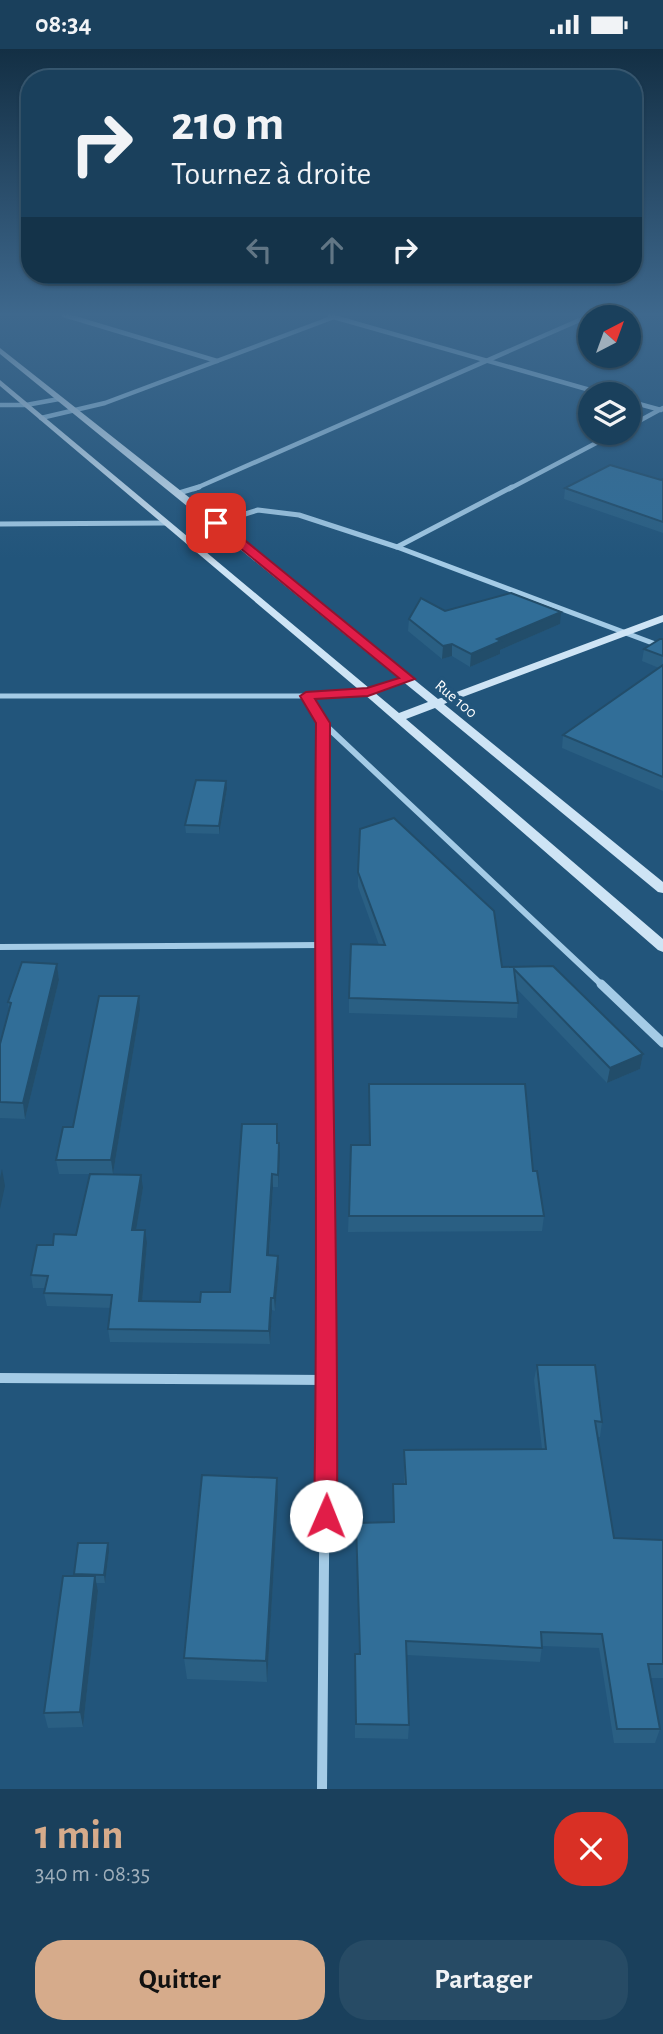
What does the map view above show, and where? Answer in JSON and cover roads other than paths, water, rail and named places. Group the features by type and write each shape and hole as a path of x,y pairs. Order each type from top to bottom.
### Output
{"street":[{"path":"16,396 368,692 663,947"},
{"path":"41,418 123,396"},
{"path":"178,492 199,487 406,396"},
{"path":"0,405 26,405 60,398"},
{"name":"Rue 100","path":"60,398 663,889"},
{"path":"641,404 662,409"},
{"path":"641,420 662,409"},
{"path":"397,547 592,445"},
{"path":"216,523 258,510 299,515 397,547 663,647"},
{"path":"0,524 165,523"},
{"path":"397,718 663,618"},
{"path":"0,696 306,696 368,692 408,679"},
{"path":"306,696 323,723 663,1043"},
{"path":"322,1789 327,1380 321,945 323,723"},
{"path":"0,947 321,945"},
{"path":"0,1378 327,1380"}]}
